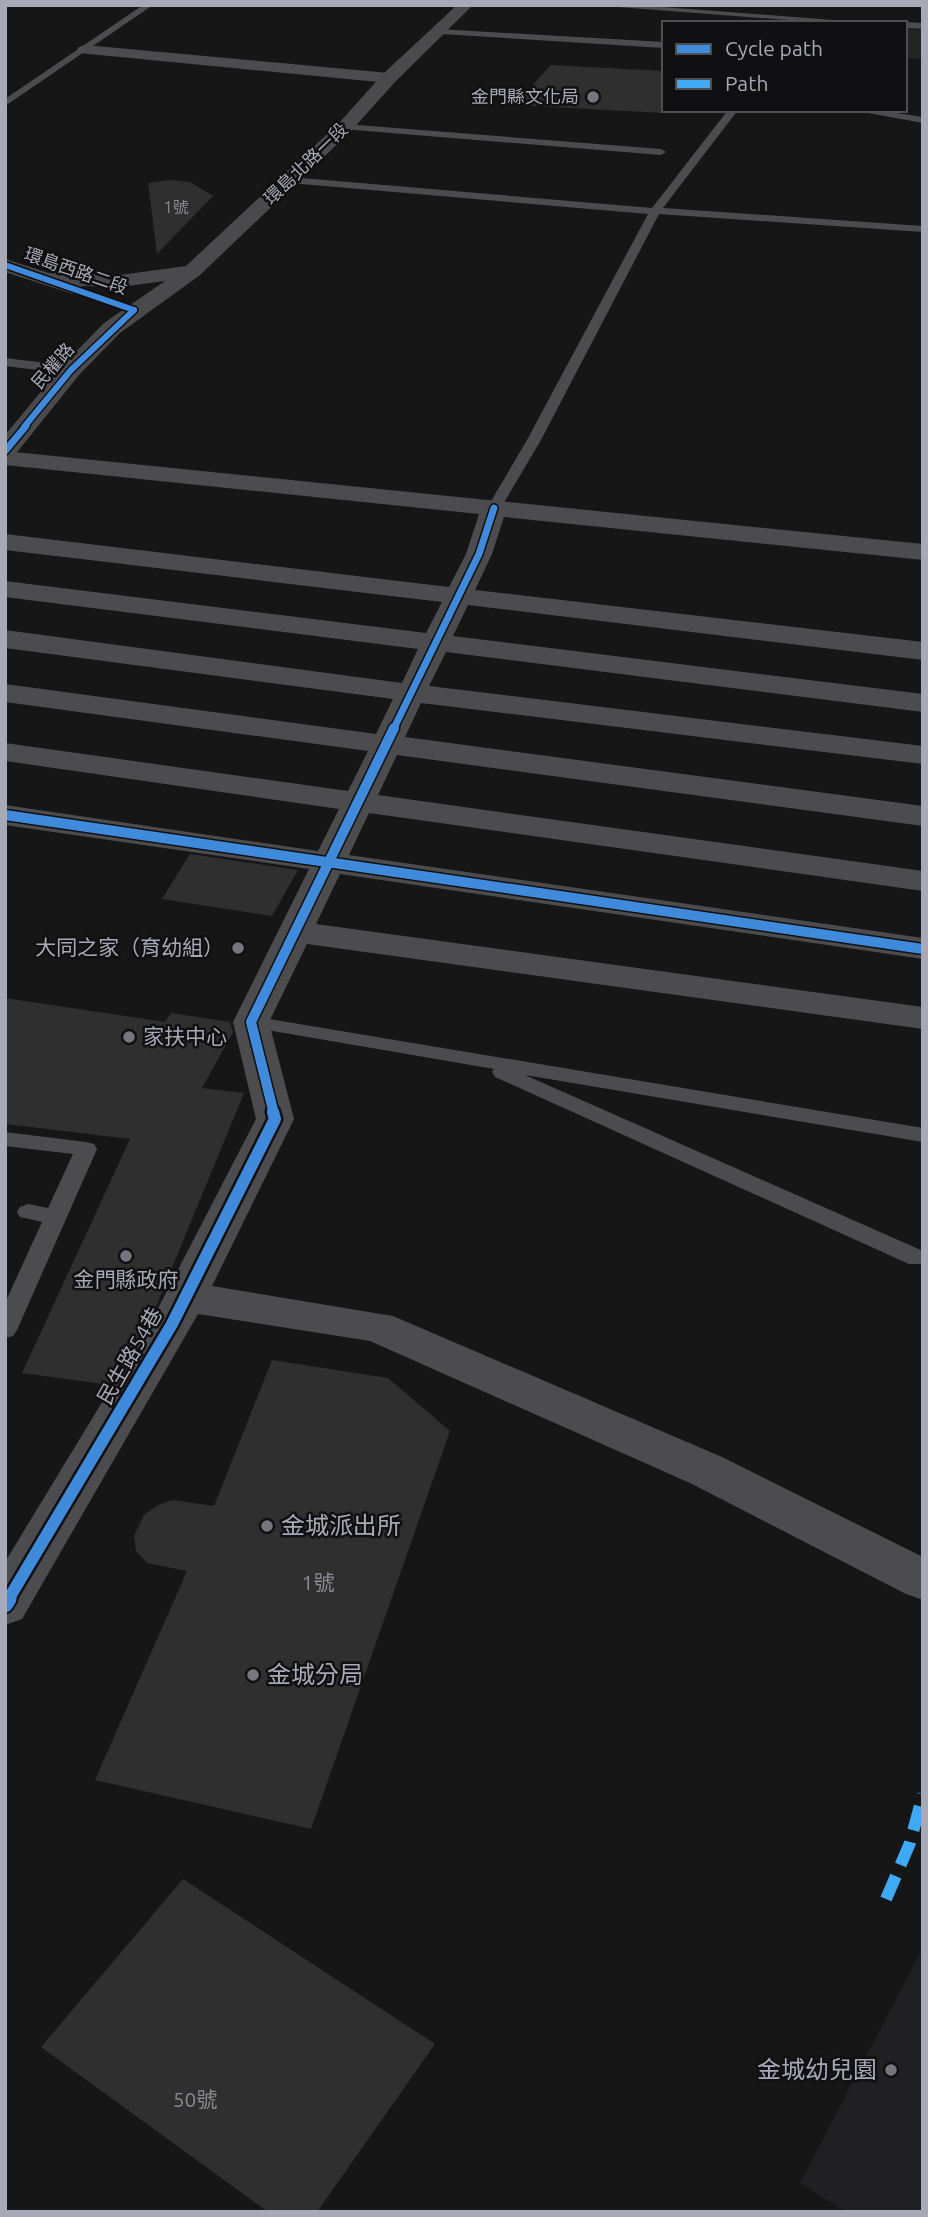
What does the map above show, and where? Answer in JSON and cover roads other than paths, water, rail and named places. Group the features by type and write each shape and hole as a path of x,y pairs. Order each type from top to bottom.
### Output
{"main road":[{"name":"環島北路一段","path":"134,310 193,271 345,127 390,78 466,5"},
{"name":"環島西路二段","path":"5,265 134,310"},
{"path":"50,279 120,281 193,271"},
{"name":"民權路","path":"5,451 71,370 134,310"}],"street":[{"path":"85,50 390,78"},
{"path":"5,458 923,552"},
{"path":"251,1022 479,554 494,508"},
{"path":"5,542 458,598 923,651"},
{"path":"5,589 923,703"},
{"path":"5,639 412,693 923,755"},
{"path":"5,694 923,816"},
{"path":"5,752 923,881"},
{"path":"5,816 923,949"},
{"path":"296,932 923,1018"},
{"name":"民生路54巷","path":"5,1605 185,1297 275,1119 251,1022"},
{"path":"185,1297 378,1326 706,1470 923,1580"}],"lane":[{"path":"5,103 149,5"},
{"path":"596,5 804,21"},
{"path":"772,20 782,5"},
{"path":"441,31 662,45"},
{"path":"494,508 534,440 655,211 731,112"},
{"path":"870,112 923,120"},
{"path":"345,127 661,152"},
{"path":"290,180 655,211 923,229"},
{"path":"5,362 71,370"},
{"path":"251,1022 923,1135"},
{"path":"474,1060 917,1258"},
{"path":"5,1139 86,1149 5,1330"},
{"path":"28,1212 55,1217"}],"place":[{"name":"金門縣文化局","path":"593,97"},
{"name":"大同之家（育幼組）","path":"238,948"},
{"name":"家扶中心","path":"129,1037"},
{"name":"金門縣政府","path":"126,1256"},
{"name":"金城派出所","path":"267,1526"},
{"name":"金城分局","path":"253,1675"},
{"name":"金城幼兒園","path":"891,2070"}]}
